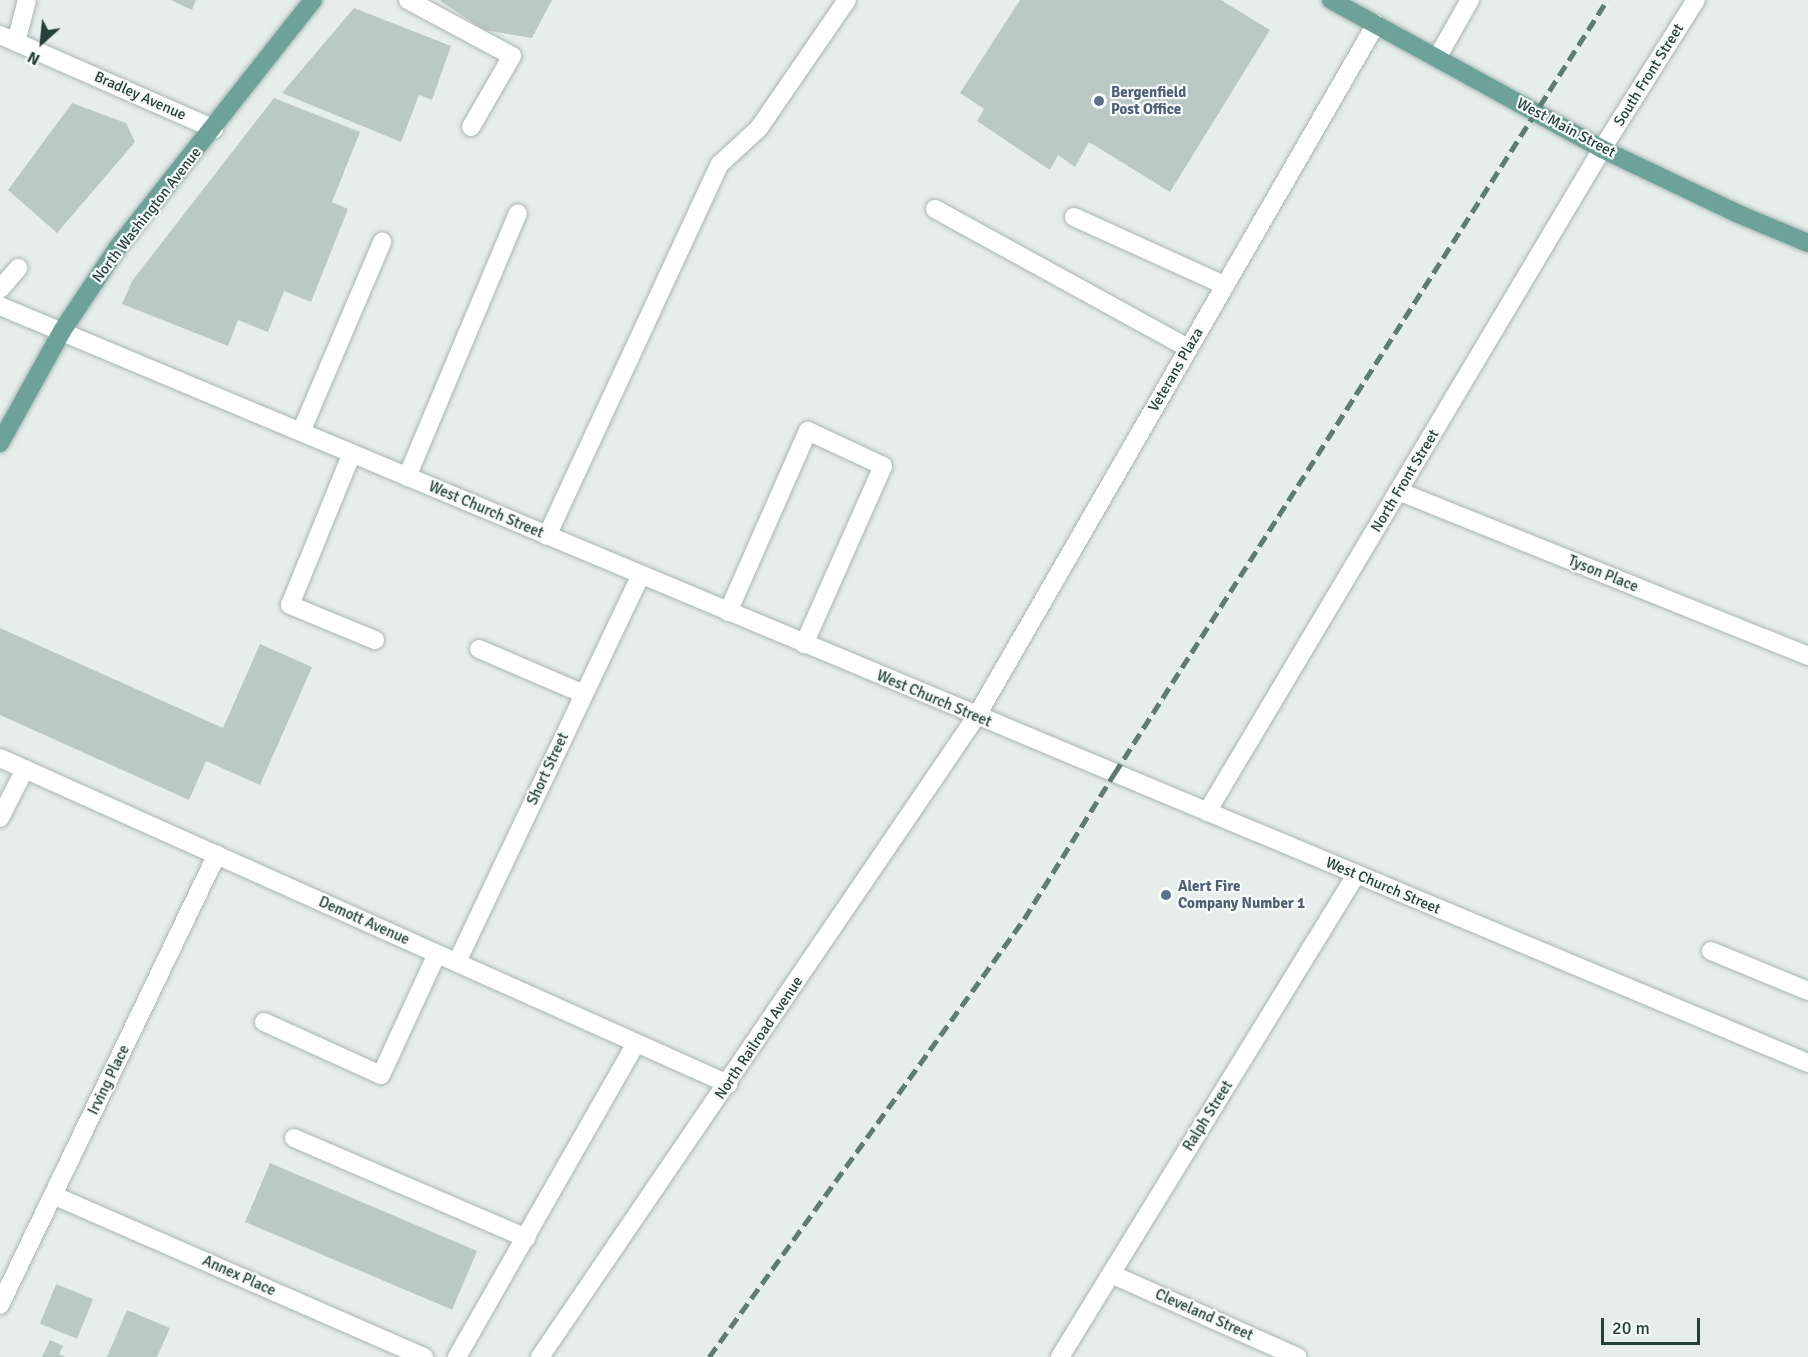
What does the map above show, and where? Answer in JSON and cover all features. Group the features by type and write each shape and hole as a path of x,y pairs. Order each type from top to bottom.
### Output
{"main road":[{"name":"North Washington Avenue","path":"1,437 62,331 118,247 214,129 313,0"},
{"name":"West Main Street","path":"1331,0 1602,149 1736,213 1808,243"}],"street":[{"path":"8,39 27,0"},
{"path":"408,0 512,56 471,127"},
{"path":"547,536 720,164 759,128 847,0"},
{"path":"1437,58 1470,0"},
{"name":"South Front Street","path":"1602,149 1696,0"},
{"name":"Veterans Plaza","path":"976,717 1376,24"},
{"name":"Bradley Avenue","path":"8,39 214,129"},
{"name":"North Front Street","path":"1207,812 1602,149"},
{"path":"935,209 1188,348"},
{"path":"406,477 518,213"},
{"path":"1074,217 1224,285"},
{"path":"301,432 382,242"},
{"path":"0,289 18,268"},
{"name":"West Church Street","path":"0,306 976,717 1808,1063"},
{"path":"728,612 808,431 883,466 804,644"},
{"path":"352,453 290,605 375,640"},
{"name":"Tyson Place","path":"1398,491 1808,656"},
{"name":"Short Street","path":"457,963 640,576"},
{"path":"479,649 584,694"},
{"name":"North Railroad Avenue","path":"540,1357 976,717"},
{"name":"Demott Avenue","path":"0,758 728,1084"},
{"path":"0,818 25,769"},
{"name":"Irving Place","path":"0,1305 217,855"},
{"name":"Ralph Street","path":"1060,1357 1356,875"},
{"path":"1711,951 1808,991"},
{"path":"264,1022 381,1075 437,954"},
{"path":"458,1357 636,1043"},
{"path":"294,1138 526,1238"},
{"name":"Annex Place","path":"53,1195 424,1357"},
{"name":"Cleveland Street","path":"1111,1274 1297,1357"}],"building":[{"path":"171,0 196,0 192,10"},
{"path":"439,0 552,0 532,38 484,30"},
{"name":"Bergenfield Post Office","path":"1020,0 1221,0 1270,30 1170,192 1089,142 1075,167 1058,155 1050,170 977,121 984,109 960,93"},
{"path":"354,8 451,46 432,100 419,95 401,142 282,93"},
{"path":"274,98 360,132 332,202 348,209 311,302 284,291 268,332 238,320 228,346 122,304 132,281"},
{"path":"72,103 126,123 135,142 57,233 8,190"},
{"path":"0,628 223,728 260,644 312,667 260,785 206,761 189,800 0,715"},
{"path":"270,1163 477,1251 452,1310 245,1222"},
{"path":"56,1284 93,1299 77,1339 40,1324"},
{"path":"127,1310 170,1328 157,1357 107,1357"},
{"path":"50,1340 63,1346 59,1354 66,1357 42,1357"}],"railway":[{"path":"709,1357 1024,919 1607,0"}],"place":[{"name":"Bergenfield Post Office","path":"1099,101"},
{"name":"Alert Fire Company Number 1","path":"1166,895"}]}
